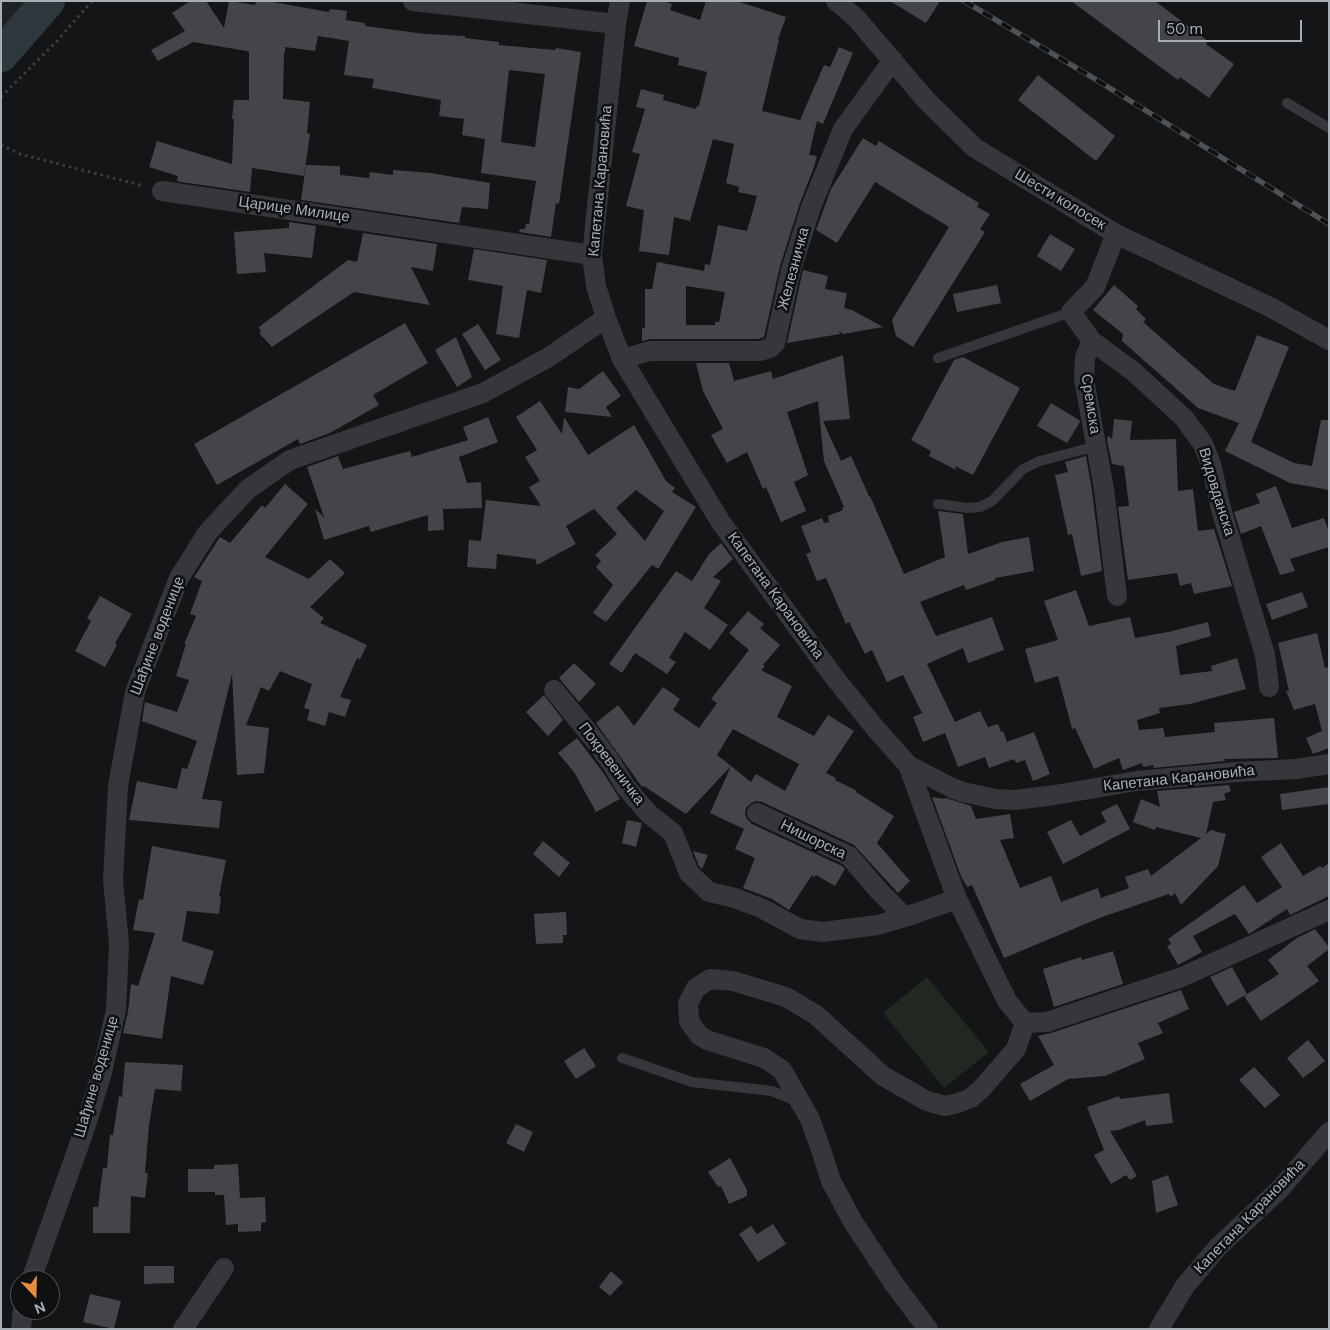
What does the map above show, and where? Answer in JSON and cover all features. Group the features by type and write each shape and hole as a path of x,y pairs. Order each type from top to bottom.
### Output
{"street":[{"path":"413,1 616,24"},
{"name":"Капетана Карановића","path":"620,1 592,255 596,286 606,318 622,359 720,521 834,677 908,765 963,792 995,799 1015,800 1136,781 1296,769 1329,764"},
{"name":"Шести колосек","path":"836,1 856,18 926,100 975,148 1116,234 1270,307 1329,340"},
{"name":"Железничка","path":"622,359 650,351 760,351 770,348 774,343 791,270 808,216 843,129 893,60"},
{"name":"Царице Милице","path":"162,191 592,255"},
{"path":"1092,341 1071,312 1095,287 1116,234"},
{"name":"Шађине воденице","path":"35,1270 85,1128 102,1072 116,1010 120,944 113,880 118,786 135,692 179,578 208,532 248,489 290,460 482,393 549,357 606,318"},
{"name":"Сремска","path":"1092,341 1085,357 1084,379 1109,524 1116,596"},
{"name":"Видовданска","path":"1092,341 1134,372 1184,418 1202,444 1211,464 1221,509 1265,655 1269,686"},
{"name":"Покревеничка","path":"554,690 596,742 625,786 648,813 673,833 689,873 710,892 735,898 800,929 823,932 878,925 957,898"},
{"path":"908,765 957,898 1007,1001 1025,1023"},
{"name":"Нишорска","path":"757,813 850,856 879,891 905,917"},
{"path":"1025,1023 1047,1022 1182,977 1329,910"},
{"path":"928,1329 894,1284 853,1222 830,1181 810,1119 782,1070 764,1058 707,1040 693,1028 689,1021 688,1003 696,988 710,979 754,986 786,997 816,1015 883,1076 927,1101 945,1106 971,1098 983,1087 1016,1049 1025,1023"},
{"name":"Капетана Карановића","path":"1159,1329 1185,1286 1213,1253 1280,1189 1329,1132"},
{"path":"183,1329 224,1268"}],"lane":[{"path":"1287,103 1329,128"},
{"path":"938,358 1071,312"},
{"path":"938,504 967,508 980,507 992,501 1023,468 1040,461 1097,446"},
{"path":"622,1058 692,1082 772,1091 801,1102"}],"path":[{"path":"1,97 57,41 92,1"},
{"path":"1,145 20,154 162,191"}],"shaded area":[{"path":"1,1 28,1 1,30"},
{"path":"927,977 989,1052 944,1088 883,1013"}],"building":[{"path":"190,1 206,1 224,28 229,1 255,5 256,1 267,1 329,12 330,9 347,11 346,20 365,23 365,26 425,34 465,36 465,38 499,42 499,45 555,50 556,48 581,52 559,204 556,203 551,237 519,232 520,229 525,229 526,224 529,224 536,181 481,173 485,139 462,135 464,119 439,116 441,100 372,88 374,79 344,75 349,41 318,36 315,51 285,47 283,99 310,102 307,133 310,134 304,176 252,168 250,192 181,182 177,181 178,176 149,167 157,141 232,164 234,100 249,100 249,52 247,51 193,42 158,61 151,50 185,31 172,13","holes":["509,70 545,74 535,147 501,142"]},
{"path":"647,1 663,1 672,4 670,10 700,20 706,1 737,1 786,17 778,40 762,111 800,120 824,65 830,67 839,47 853,53 823,124 817,121 809,155 817,156 780,266 764,337 758,339 650,339 642,341 642,328 645,328 645,289 652,289 657,262 704,271 705,264 710,265 718,225 747,231 757,196 738,192 739,187 726,183 734,144 713,139 690,221 674,217 669,255 639,251 644,210 626,206 640,154 632,152 645,109 636,107 641,89 664,95 663,100 696,109 699,106 707,72 678,65 679,58 634,46","holes":["686,286 725,292 719,322 715,322 715,325 686,325"]},
{"path":"890,1 940,1 926,23"},
{"path":"1071,1 1155,1 1208,41 1206,44 1234,64 1209,98 1180,77 1178,80"},
{"path":"1038,75 1115,136 1096,161 1018,100"},
{"path":"863,138 876,146 879,141 979,203 977,207 990,214 980,229 985,232 913,347 896,336 892,320 949,227 875,182 837,243 816,230 831,189"},
{"path":"306,165 340,166 340,175 369,178 370,172 393,175 393,170 430,173 490,183 488,209 462,207 459,223 301,200"},
{"path":"289,222 316,226 312,258 264,253 266,272 237,274 234,232 289,228"},
{"path":"363,233 437,244 433,271 411,267 430,305 354,292 272,347 259,333 261,332 259,327 348,260 357,262"},
{"path":"1050,234 1075,249 1061,271 1037,256"},
{"path":"474,249 547,260 541,293 527,290 519,338 496,334 503,286 468,280"},
{"path":"803,270 828,276 825,289 847,293 844,308 852,310 883,327 843,334 839,331 840,334 787,343"},
{"path":"997,285 1001,303 957,312 953,294"},
{"path":"1114,285 1138,306 1136,309 1146,319 1143,322 1214,384 1235,391 1257,335 1289,347 1251,442 1294,463 1312,466 1321,420 1329,420 1329,490 1290,483 1225,451 1239,423 1198,408 1122,341 1123,334 1093,310"},
{"path":"405,323 428,363 373,395 379,405 330,433 300,444 298,439 217,485 194,444"},
{"path":"478,324 501,360 485,370 462,334"},
{"path":"456,337 472,377 457,387 435,350"},
{"path":"843,355 850,419 823,421 841,461 851,456 904,574 945,557 938,511 963,514 968,554 1002,542 1029,537 1034,571 995,578 995,580 966,590 964,585 920,602 936,636 992,617 1004,650 968,663 963,648 927,664 955,722 980,711 988,727 998,724 1007,742 1034,732 1050,774 1033,781 1025,760 1016,763 1014,759 989,768 985,757 958,767 945,733 923,742 913,717 922,713 903,675 887,682 872,650 865,654 849,622 846,624 826,578 817,581 806,554 811,552 801,526 822,518 824,523 829,522 828,516 843,510 842,508 844,507 824,461 818,401 787,412 808,475 794,482 806,511 781,522 766,487 763,489 747,452 727,463 711,435 723,429 703,391 696,363 729,363 734,381 771,371 773,379"},
{"path":"963,357 1020,388 973,475 955,466 956,470 929,456 931,451 911,440 954,360"},
{"path":"603,371 621,396 606,407 612,417 565,412 568,387 579,389"},
{"path":"540,401 562,434 564,417 588,455 634,425 666,481 675,488 672,492 696,507 658,569 652,565 606,622 593,613 613,585 596,567 601,561 595,555 617,534 594,509 566,526 576,544 537,565 535,559 497,554 496,569 467,567 469,540 481,541 486,500 541,506 529,487 540,481 525,457 537,450 516,417","holes":["636,490 664,511 645,541 616,508"]},
{"path":"1051,403 1080,422 1067,443 1037,426"},
{"path":"488,417 498,442 459,457 467,483 481,482 482,508 443,509 444,530 428,531 428,515 371,532 369,526 324,540 315,509 324,517 307,467 338,456 343,469 410,451 412,457 468,440 463,427"},
{"path":"1114,419 1132,421 1130,440 1176,439 1178,491 1193,489 1198,531 1214,529 1232,586 1194,594 1191,583 1180,586 1177,573 1128,580 1118,507 1129,506 1124,466 1112,464 1107,440 1108,436 1112,439"},
{"path":"1086,456 1102,571 1081,576 1072,534 1068,535 1055,475 1068,472 1065,462"},
{"path":"285,484 308,504 265,557 309,579 330,559 345,573 310,607 324,618 320,623 367,645 360,659 357,658 340,697 351,700 345,717 329,712 325,726 307,720 310,710 304,708 312,684 280,671 269,691 261,687 246,725 269,728 264,773 237,775 232,674 202,799 222,801 219,828 129,820 137,781 177,789 182,768 187,769 197,741 142,721 145,702 177,712 189,680 176,676 186,644 184,644 196,616 190,614 202,581 194,577 220,537 230,543 262,505 265,508"},
{"path":"1276,486 1292,528 1324,518 1329,532 1329,547 1290,559 1295,571 1280,575 1261,526 1241,534 1234,512 1260,503 1256,494"},
{"path":"721,543 733,559 713,577 721,581 704,608 728,625 710,650 685,632 669,658 676,662 667,674 635,653 622,673 609,664 676,571 692,581 709,554"},
{"path":"1076,590 1089,626 1130,617 1135,638 1208,622 1211,636 1176,646 1180,675 1212,671 1211,666 1237,658 1246,689 1190,704 1159,708 1160,713 1137,720 1139,730 1163,728 1165,737 1215,732 1214,723 1274,718 1278,758 1224,759 1225,761 1153,768 1154,765 1143,767 1142,763 1123,770 1119,758 1094,769 1075,728 1072,729 1058,676 1035,683 1025,649 1058,640 1044,601"},
{"path":"1302,592 1308,607 1272,620 1266,604"},
{"path":"100,596 132,614 115,643 117,645 105,667 75,651 91,621 87,618"},
{"path":"748,611 764,624 760,628 780,645 761,670 792,686 777,717 814,736 828,715 854,731 826,773 894,816 877,843 910,881 898,893 854,845 762,802 756,801 746,808 745,814 752,824 845,869 835,886 816,875 814,877 812,875 789,910 772,899 743,888 755,858 735,849 744,829 710,813 731,766 686,814 644,786 642,787 596,723 618,705 634,726 663,687 680,699 673,710 699,728 717,703 711,699 749,650 729,633","holes":["733,729 799,764 785,791 756,774 751,782 717,755"]},
{"path":"1317,633 1325,668 1329,667 1329,748 1313,754 1306,738 1322,731 1315,704 1294,710 1286,691 1289,691 1278,643"},
{"path":"574,663 596,684 579,702 559,678"},
{"path":"544,695 563,720 548,736 526,712"},
{"path":"577,738 620,799 596,812 574,772 558,753"},
{"path":"1229,785 1231,791 1224,794 1226,800 1213,802 1206,834 1211,830 1226,834 1218,866 1181,905 1175,893 1171,897 1169,894 1102,917 1004,958 972,885 967,887 961,876 932,797 946,798 971,806 976,819 1010,814 1014,838 1000,840 1020,888 1051,876 1061,902 1098,888 1101,898 1129,888 1125,877 1148,869 1151,876 1201,838 1156,827 1155,830 1133,822 1141,799 1160,807 1157,791"},
{"path":"1329,787 1329,804 1282,810 1280,794"},
{"path":"1117,804 1130,829 1063,864 1047,832 1071,820 1080,836 1106,822 1101,812"},
{"path":"627,820 642,823 636,847 622,843"},
{"path":"543,841 570,863 559,877 533,854"},
{"path":"1281,843 1303,876 1329,863 1329,896 1290,915 1287,909 1249,934 1235,914 1193,936 1202,952 1178,965 1167,946 1171,944 1168,939 1244,885 1257,903 1282,887 1261,857"},
{"path":"152,846 226,860 219,896 221,897 219,914 187,911 182,941 214,951 203,985 171,976 162,1039 123,1033 128,1012 131,984 138,986 155,933 133,930 139,899 143,900"},
{"path":"693,851 708,855 702,869 699,866"},
{"path":"566,912 567,935 563,935 563,943 536,944 534,914"},
{"path":"1315,929 1329,947 1329,949 1307,966 1319,981 1261,1021 1244,996 1279,974 1268,960 1297,938"},
{"path":"1113,951 1123,984 1054,1007 1043,969 1081,957 1082,960"},
{"path":"1232,967 1247,994 1227,1006 1210,977"},
{"path":"1181,990 1189,1009 1158,1023 1163,1033 1138,1043 1145,1059 1105,1076 1068,1079 1030,1101 1020,1084 1054,1065 1038,1036"},
{"path":"1308,1040 1325,1061 1303,1078 1287,1058"},
{"path":"584,1048 596,1066 576,1079 564,1061"},
{"path":"125,1062 183,1065 181,1091 155,1089 149,1125 145,1173 148,1173 145,1198 131,1196 130,1233 93,1233 93,1207 98,1207 103,1168 107,1168 110,1135 113,1135 119,1096 122,1097"},
{"path":"1254,1067 1280,1095 1265,1108 1239,1080"},
{"path":"1169,1093 1173,1123 1146,1126 1145,1120 1119,1130 1110,1131 1137,1176 1130,1180 1126,1175 1111,1184 1094,1155 1104,1150 1087,1107 1119,1096 1120,1099"},
{"path":"516,1124 533,1132 524,1152 506,1143"},
{"path":"730,1158 747,1190 747,1196 729,1204 721,1186 718,1187 708,1172"},
{"path":"238,1164 240,1198 265,1197 266,1222 261,1223 261,1231 238,1232 238,1224 226,1225 224,1195 215,1195 215,1192 188,1192 188,1169 214,1169 214,1165"},
{"path":"1168,1175 1178,1205 1156,1213 1152,1181"},
{"path":"773,1224 786,1244 758,1262 739,1234 751,1226 757,1234"},
{"path":"144,1266 174,1266 174,1283 144,1284"},
{"path":"611,1271 623,1282 610,1296 599,1287"},
{"path":"90,1294 121,1301 114,1329 83,1322"}],"waterway":[{"path":"1,55 48,1"}],"railway":[{"path":"964,1 1095,79 1329,224"}]}
